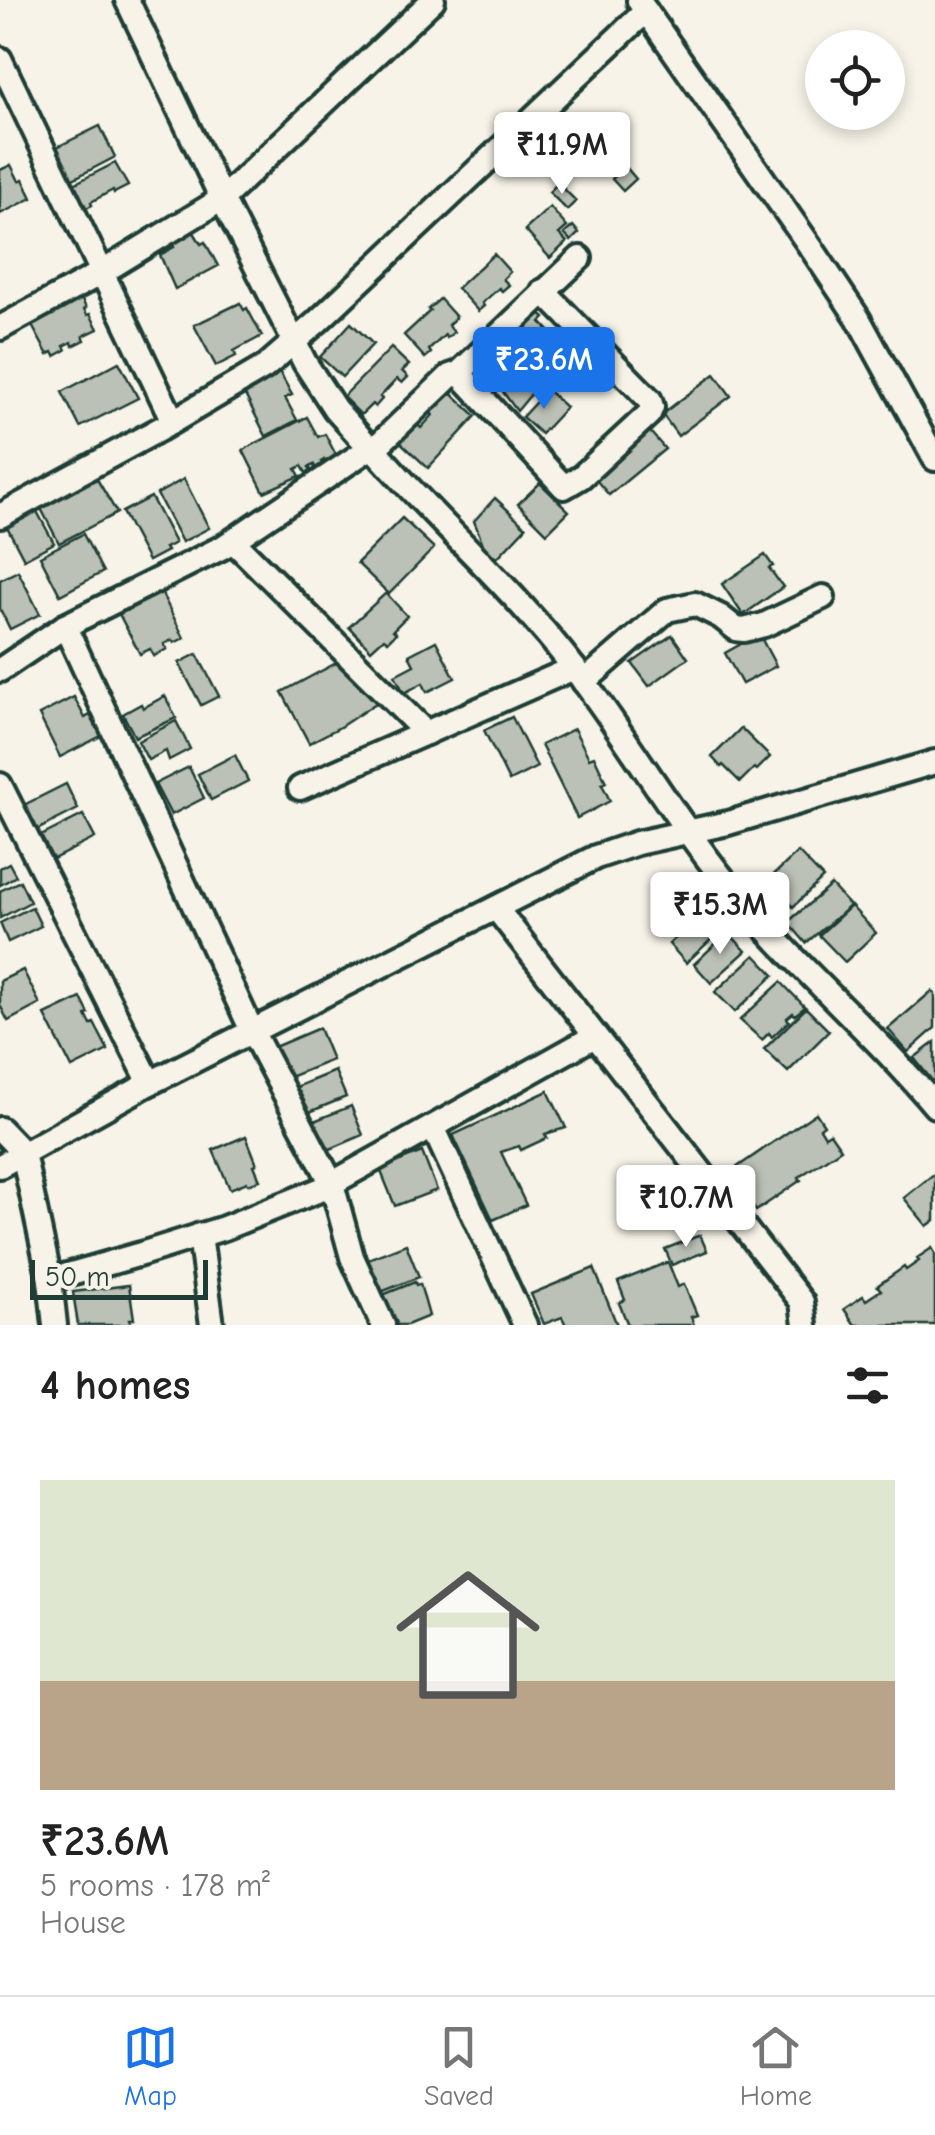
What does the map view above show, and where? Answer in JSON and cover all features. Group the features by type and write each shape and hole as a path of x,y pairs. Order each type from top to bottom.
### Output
{"street":[{"path":"127,0 316,383 404,484 526,610 579,675 687,831 742,902 935,1106"},
{"path":"0,328 101,273 222,199 433,0"},
{"path":"0,516 265,367 642,6 858,318 935,459"},
{"path":"0,59 173,421"},
{"path":"0,670 64,626 233,541 372,449 580,258"},
{"path":"459,373 564,487 581,478 649,414 650,400 543,291"},
{"path":"233,541 426,733"},
{"path":"300,788 426,733 579,675 667,610 695,604 744,630 764,625 824,597"},
{"path":"64,626 252,1031 332,1184 352,1257 383,1325"},
{"path":"0,1166 150,1083 596,857 935,762"},
{"path":"0,785 150,1083"},
{"path":"496,908 802,1302 806,1325"},
{"path":"50,1280 200,1236 332,1184 595,1036"},
{"path":"433,1127 525,1325"},
{"path":"0,1129 23,1153 50,1280 55,1325"},
{"path":"200,1236 212,1325"}],"building":[{"path":"100,126 115,157 69,181 53,149"},
{"path":"610,147 620,158 606,170 596,159"},
{"path":"115,163 128,186 114,193 113,190 82,210 70,186"},
{"path":"11,165 32,198 0,214 0,170"},
{"path":"625,166 636,179 623,191 612,179"},
{"path":"558,183 576,201 567,210 549,192"},
{"path":"550,207 567,227 559,234 567,242 550,258 525,230"},
{"path":"573,226 579,233 571,241 564,234"},
{"path":"192,229 201,244 205,242 218,266 175,289 160,255 174,247 170,240"},
{"path":"494,254 510,272 503,279 509,285 502,291 499,288 478,311 457,288"},
{"path":"79,294 98,329 73,346 72,342 64,346 66,350 55,356 53,352 48,355 29,320"},
{"path":"440,299 456,317 448,325 454,332 447,338 445,335 425,358 404,335"},
{"path":"240,303 244,310 247,308 262,336 216,366 194,325"},
{"path":"535,309 545,318 541,322 550,332 536,347 526,337 515,348 506,339"},
{"path":"351,323 373,344 342,377 320,357"},
{"path":"391,348 409,365 402,371 408,377 402,383 397,379 375,407 372,404 361,415 343,397"},
{"path":"119,362 138,398 80,427 62,392"},
{"path":"524,367 542,381 517,411 503,392"},
{"path":"279,371 292,395 285,398 297,420 266,436 243,391"},
{"path":"715,374 731,396 678,436 662,414"},
{"path":"445,387 476,416 428,468 397,439 408,427 412,431 418,425 421,428 433,415 429,412 434,407 430,404"},
{"path":"547,390 566,407 541,434 522,417"},
{"path":"307,417 318,437 325,434 337,457 309,467 311,470 306,473 302,466 296,469 300,476 264,492 243,450"},
{"path":"646,427 665,449 609,495 590,473"},
{"path":"91,469 117,513 59,543 35,497"},
{"path":"184,479 209,528 182,542 157,494"},
{"path":"540,483 569,511 547,533 518,504"},
{"path":"151,497 175,543 148,561 122,512"},
{"path":"495,498 526,527 495,560 486,552 474,521"},
{"path":"33,504 54,543 24,559 3,519"},
{"path":"402,518 434,548 389,594 357,563"},
{"path":"83,534 103,572 60,595 40,556"},
{"path":"765,555 783,587 743,615 722,584"},
{"path":"18,571 40,614 10,629 0,609 0,580"},
{"path":"161,592 184,638 164,644 167,649 154,656 150,649 140,654 119,614"},
{"path":"386,593 407,616 388,641 384,638 371,650 349,627"},
{"path":"759,634 776,666 742,684 725,653"},
{"path":"672,635 688,658 649,686 632,663"},
{"path":"436,641 455,678 427,692 423,683 404,693 395,675 414,665 409,655"},
{"path":"197,654 219,696 201,705 179,663"},
{"path":"340,661 379,701 309,743 282,692"},
{"path":"165,696 176,718 135,737 123,714"},
{"path":"74,697 101,736 60,757 39,715"},
{"path":"512,717 537,767 509,781 484,730"},
{"path":"176,721 190,749 169,760 166,751 148,760 138,741"},
{"path":"741,728 770,757 740,782 712,757"},
{"path":"574,729 589,758 594,756 610,801 577,818 541,745"},
{"path":"235,755 248,781 211,800 198,774"},
{"path":"189,767 204,798 171,815 155,784"},
{"path":"66,784 78,809 29,834 16,809"},
{"path":"83,815 95,838 53,859 41,836"},
{"path":"798,852 823,878 793,907 767,881"},
{"path":"9,863 16,876 0,885 0,868"},
{"path":"20,881 30,902 0,918 0,891"},
{"path":"831,885 850,906 806,943 788,922"},
{"path":"851,906 876,933 845,962 819,935"},
{"path":"32,907 41,926 8,942 0,923"},
{"path":"706,909 716,920 709,927 716,935 686,963 669,944"},
{"path":"728,932 746,951 711,983 694,964"},
{"path":"755,955 774,975 735,1012 715,992"},
{"path":"23,970 40,1004 8,1021 0,1005 0,981"},
{"path":"781,982 805,1007 787,1018 789,1021 772,1037 769,1033 762,1040 740,1020"},
{"path":"932,991 935,1028 908,1052 888,1029"},
{"path":"81,998 91,1025 94,1023 108,1050 72,1068 45,1015"},
{"path":"806,1008 829,1031 788,1072 764,1049"},
{"path":"319,1028 332,1060 285,1079 272,1048"},
{"path":"935,1042 935,1084 914,1058"},
{"path":"335,1071 346,1097 307,1113 296,1087"},
{"path":"548,1091 566,1128 545,1134 547,1138 521,1150 519,1146 501,1152 526,1205 493,1220 453,1135"},
{"path":"351,1106 363,1135 321,1153 309,1123"},
{"path":"816,1113 824,1125 820,1128 825,1136 830,1133 841,1149 756,1211 730,1172"},
{"path":"246,1136 260,1180 230,1189 213,1150"},
{"path":"422,1152 437,1190 395,1206 380,1169"},
{"path":"935,1173 935,1220 927,1226 904,1198"},
{"path":"700,1235 707,1251 672,1265 665,1249"},
{"path":"406,1244 419,1277 376,1294 363,1261"},
{"path":"932,1248 935,1325 855,1325 844,1309 881,1290 877,1286 904,1267 906,1270"},
{"path":"668,1262 678,1287 684,1284 697,1315 691,1317 694,1325 628,1325 619,1303 625,1300 618,1282"},
{"path":"594,1268 617,1325 566,1325 562,1317 544,1324 531,1294"},
{"path":"415,1282 420,1284 429,1316 407,1325 392,1325 380,1296"},
{"path":"129,1285 134,1319 130,1319 134,1325 78,1325 73,1292"}]}
